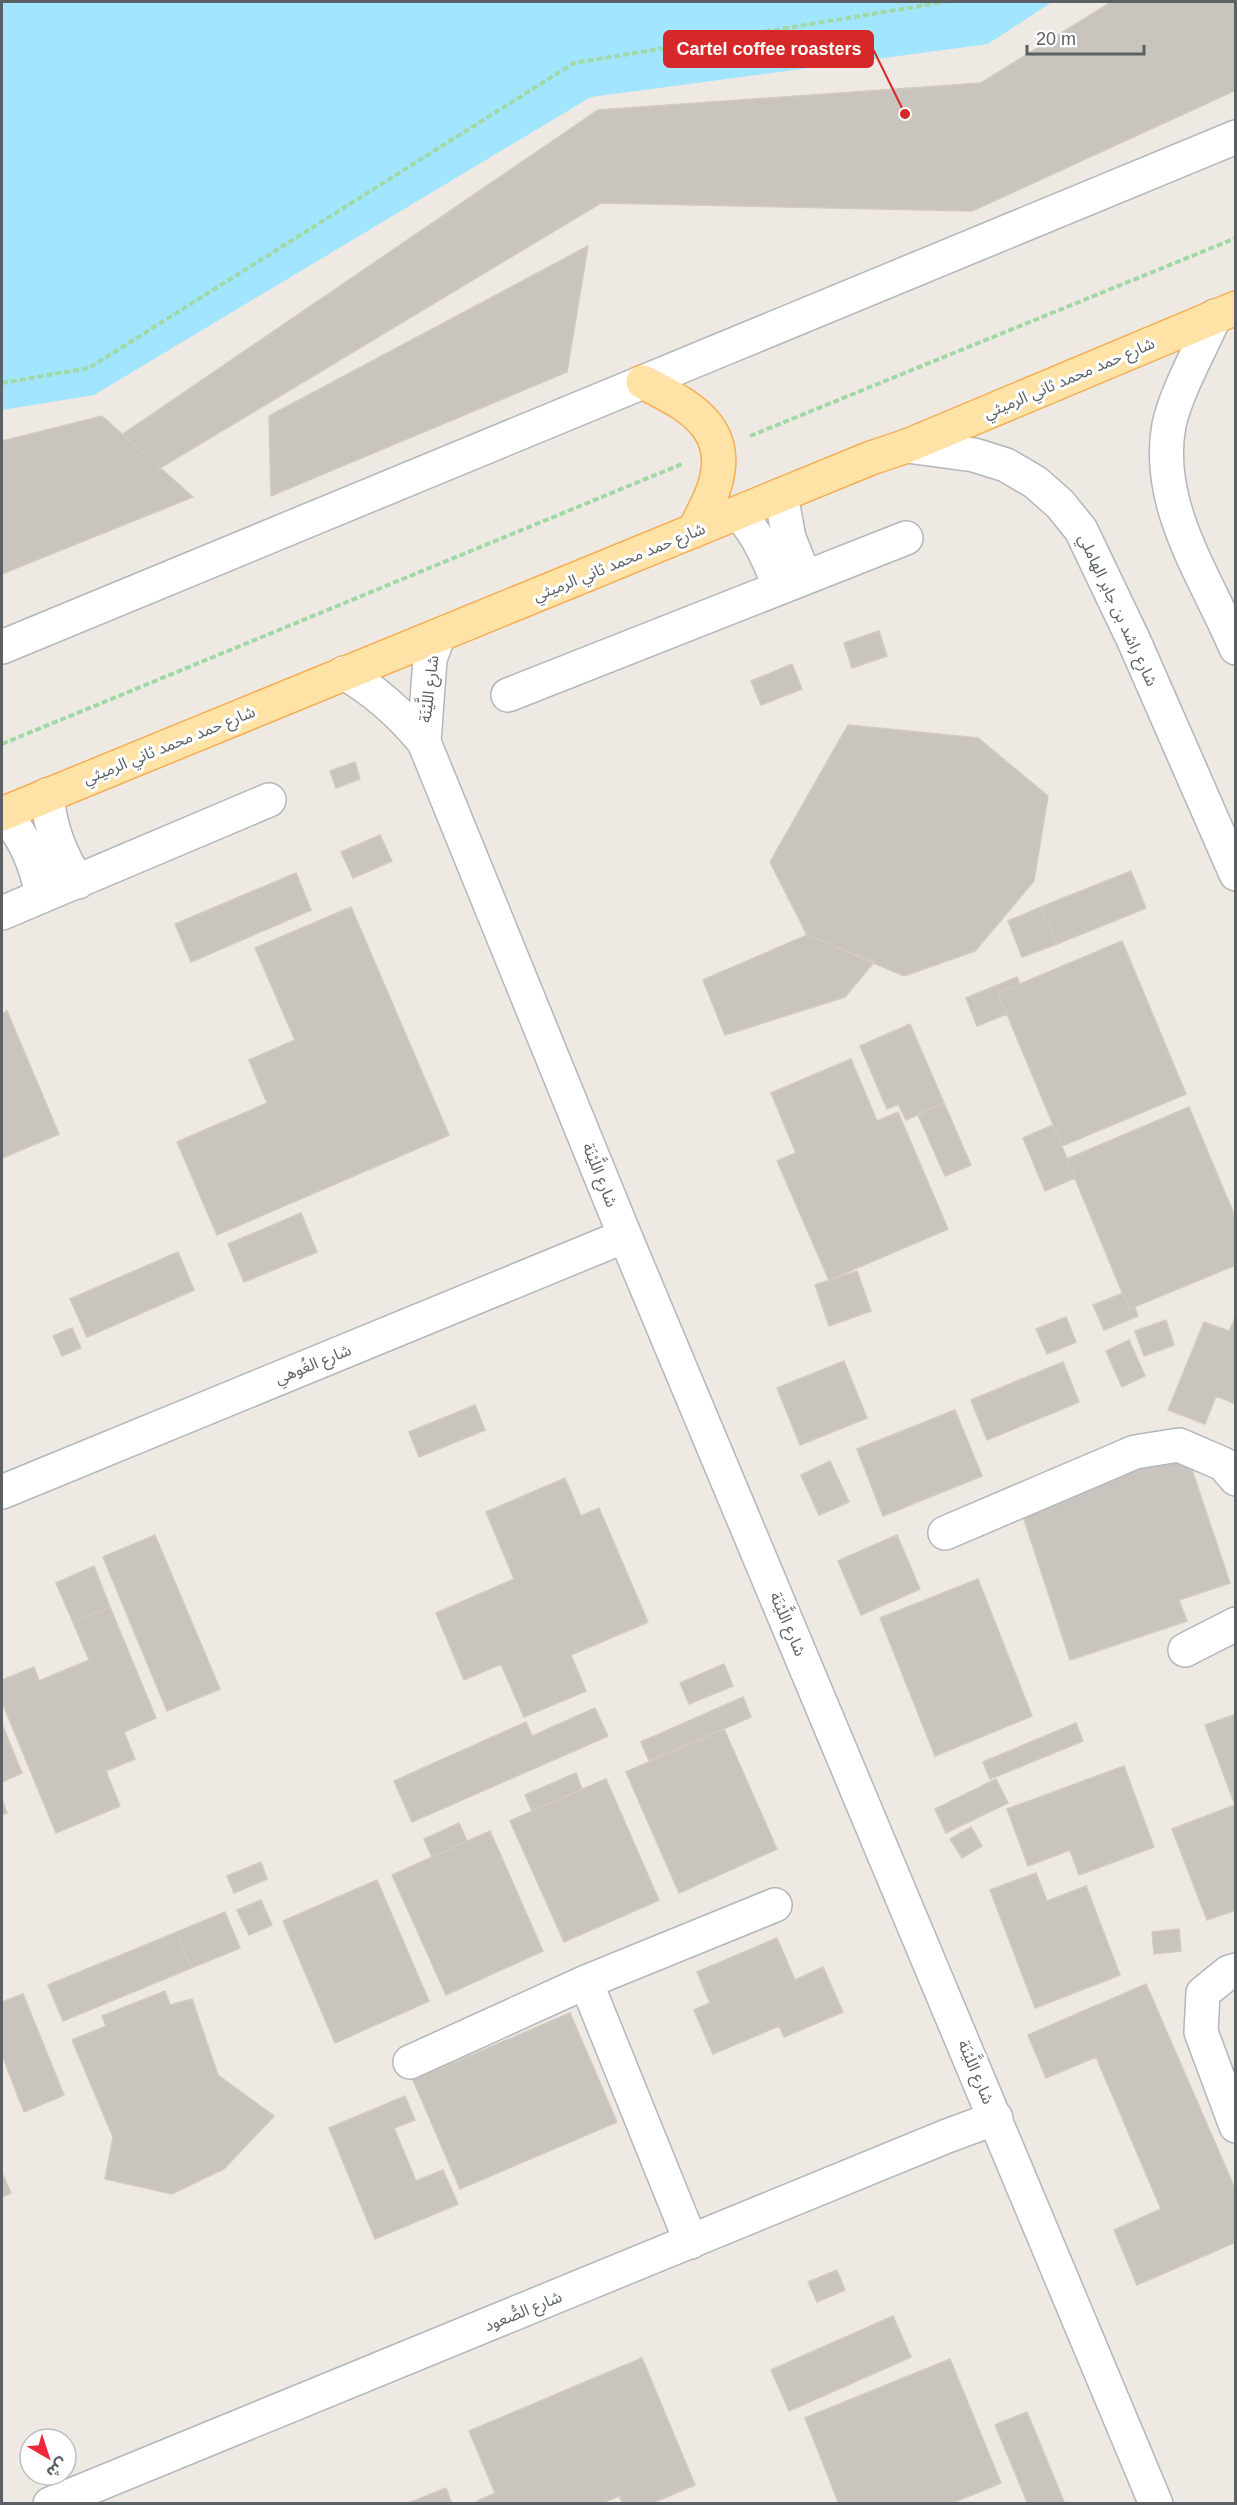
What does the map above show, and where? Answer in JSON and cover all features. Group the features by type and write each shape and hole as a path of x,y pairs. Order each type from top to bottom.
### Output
{"main road":[{"name":"شارع حمد محمد ثاني الرميثي","path":"3,813 871,458 907,446 1226,312"},
{"path":"643,382 699,414 711,430 718,449 718,471 694,531"}],"street":[{"path":"2,647 1236,137"},
{"path":"1226,312 1169,423 1165,461 1170,499 1236,648"},
{"name":"شارع راشد بن جابر الهاملي","path":"907,446 974,455 1005,465 1035,482 1060,504 1082,530 1134,641 1236,874"},
{"path":"781,495 789,538 792,583"},
{"path":"739,513 792,583"},
{"path":"508,695 906,538"},
{"name":"شارع اللَّيْنَة","path":"424,742 430,659 438,637"},
{"name":"شارع اللَّيْنَة","path":"344,674 365,685 386,702 407,721 424,742 625,1236 1156,2504"},
{"path":"47,795 49,818 56,841 78,882"},
{"path":"2,912 269,800"},
{"path":"3,813 19,831 31,851 42,896"},
{"name":"شارع الغُوهي","path":"2,1492 625,1236"},
{"path":"945,1533 1135,1452 1179,1445 1223,1464 1236,1479"},
{"path":"1185,1650 1236,1624"},
{"path":"410,2062 586,1982 775,1905"},
{"path":"1236,1970 1229,1972 1203,1993 1202,2032 1236,2126"},
{"path":"586,1982 691,2242"},
{"name":"شارع الصُّعود","path":"50,2504 947,2136 996,2118"}],"path":[{"path":"2,383 89,368 574,63 945,2"},
{"path":"2,744 1236,238"}],"water":[{"path":"2,2 1052,2 988,44 591,97 94,395 2,410"}],"building":[{"path":"1111,2 1236,2 1236,90 972,211 601,203 160,468 123,434 598,110 981,83"},
{"path":"588,246 567,372 271,496 269,416"},
{"path":"102,416 193,497 2,574 2,441"},
{"path":"879,631 887,656 852,668 844,643"},
{"path":"792,664 802,689 761,705 751,681"},
{"path":"848,725 978,738 1048,796 1034,881 975,951 904,976 807,935 770,862"},
{"path":"355,762 360,779 336,788 330,771"},
{"path":"380,835 392,861 353,878 341,852"},
{"path":"1131,871 1146,908 1057,944 1041,907"},
{"path":"296,873 311,910 191,962 175,924"},
{"path":"351,907 449,1135 217,1235 177,1142 267,1103 249,1060 295,1040 255,948"},
{"path":"1041,907 1057,944 1022,957 1008,921"},
{"path":"807,935 874,962 845,997 725,1035 703,980"},
{"path":"1122,941 1186,1094 1062,1146 998,993"},
{"path":"1017,977 1020,984 998,993 1007,1014 977,1026 966,998"},
{"path":"7,1011 59,1134 2,1158 2,1014"},
{"path":"910,1024 944,1103 906,1120 898,1104 887,1109 860,1046"},
{"path":"851,1059 877,1121 898,1112 948,1229 829,1280 777,1161 796,1153 771,1093"},
{"path":"944,1103 971,1165 945,1176 918,1115"},
{"path":"1189,1107 1236,1219 1236,1265 1129,1309 1067,1159"},
{"path":"1053,1125 1075,1178 1045,1191 1023,1138"},
{"path":"301,1213 317,1252 244,1282 228,1244"},
{"path":"178,1252 194,1290 87,1337 70,1299"},
{"path":"857,1271 871,1311 829,1326 815,1285"},
{"path":"1123,1293 1129,1309 1135,1307 1138,1316 1104,1330 1093,1305"},
{"path":"1236,1316 1236,1404 1216,1396 1205,1424 1168,1410 1204,1322 1229,1331"},
{"path":"1066,1317 1076,1342 1047,1354 1036,1329"},
{"path":"1166,1320 1174,1345 1144,1356 1135,1331"},
{"path":"72,1328 81,1348 62,1356 53,1336"},
{"path":"1129,1340 1145,1376 1122,1387 1106,1351"},
{"path":"844,1361 867,1418 800,1445 777,1388"},
{"path":"1063,1362 1079,1402 987,1440 971,1400"},
{"path":"475,1405 485,1430 419,1457 409,1432"},
{"path":"955,1410 982,1476 883,1516 857,1449"},
{"path":"1186,1452 1230,1583 1179,1600 1187,1621 1070,1660 1020,1507"},
{"path":"830,1461 849,1502 819,1515 801,1475"},
{"path":"565,1478 581,1516 599,1508 648,1622 571,1655 586,1691 524,1717 501,1664 464,1680 436,1613 514,1579 486,1512"},
{"path":"155,1535 220,1689 167,1711 103,1557"},
{"path":"897,1535 920,1589 861,1615 838,1561"},
{"path":"94,1566 110,1607 73,1622 56,1583"},
{"path":"978,1579 1032,1716 935,1756 880,1618"},
{"path":"110,1607 156,1718 124,1732 135,1759 106,1771 120,1806 56,1833 2,1702 2,1680 34,1667 39,1681 89,1660 73,1622"},
{"path":"724,1664 733,1686 689,1704 680,1683"},
{"path":"743,1697 751,1717 649,1761 641,1742"},
{"path":"595,1708 608,1736 412,1822 394,1781 526,1722 532,1736"},
{"path":"1236,1714 1236,1910 1207,1920 1172,1829 1235,1805 1205,1725"},
{"path":"1076,1723 1083,1741 990,1779 983,1762"},
{"path":"2,1724 22,1773 2,1782"},
{"path":"724,1729 777,1849 679,1893 626,1772"},
{"path":"1124,1766 1154,1847 1079,1875 1070,1850 1028,1866 1007,1809"},
{"path":"576,1773 582,1789 532,1811 525,1795"},
{"path":"606,1779 659,1900 564,1942 510,1821"},
{"path":"996,1779 1008,1803 946,1833 935,1809"},
{"path":"2,1799 7,1813 2,1815"},
{"path":"459,1823 467,1841 432,1857 424,1839"},
{"path":"971,1827 982,1846 962,1858 950,1839"},
{"path":"490,1831 543,1951 446,1995 392,1875"},
{"path":"261,1862 267,1879 234,1893 227,1876"},
{"path":"1036,1873 1047,1901 1086,1886 1120,1975 1035,2008 990,1890"},
{"path":"377,1880 429,2001 335,2043 283,1921"},
{"path":"261,1900 272,1925 249,1935 237,1910"},
{"path":"225,1912 240,1948 191,1968 177,1932"},
{"path":"1179,1929 1181,1951 1154,1954 1152,1932"},
{"path":"177,1932 191,1968 63,2021 48,1985"},
{"path":"777,1938 795,1980 823,1967 843,2012 784,2037 779,2026 713,2054 694,2010 710,2003 697,1972"},
{"path":"1146,1984 1236,2191 1236,2242 1137,2285 1114,2230 1161,2209 1096,2057 1046,2078 1028,2035"},
{"path":"165,1991 170,2005 192,1999 218,2075 274,2116 224,2169 172,2194 105,2179 113,2137 72,2040 106,2026 102,2016"},
{"path":"23,1994 64,2095 24,2112 2,2055 2,2002"},
{"path":"570,2013 617,2122 460,2189 413,2080"},
{"path":"405,2096 415,2120 394,2128 416,2181 443,2170 458,2204 375,2239 329,2128"},
{"path":"2,2173 11,2193 2,2197"},
{"path":"837,2270 845,2290 817,2302 808,2282"},
{"path":"893,2316 911,2357 789,2411 771,2370"},
{"path":"642,2358 695,2485 650,2504 623,2504 619,2496 600,2504 478,2504 477,2501 495,2493 469,2431"},
{"path":"950,2359 1001,2483 950,2504 839,2504 805,2418"},
{"path":"1027,2412 1065,2504 1028,2504 995,2425"},
{"path":"446,2488 452,2504 406,2504"}],"place":[{"name":"Cartel coffee roasters","path":"905,114"}]}
